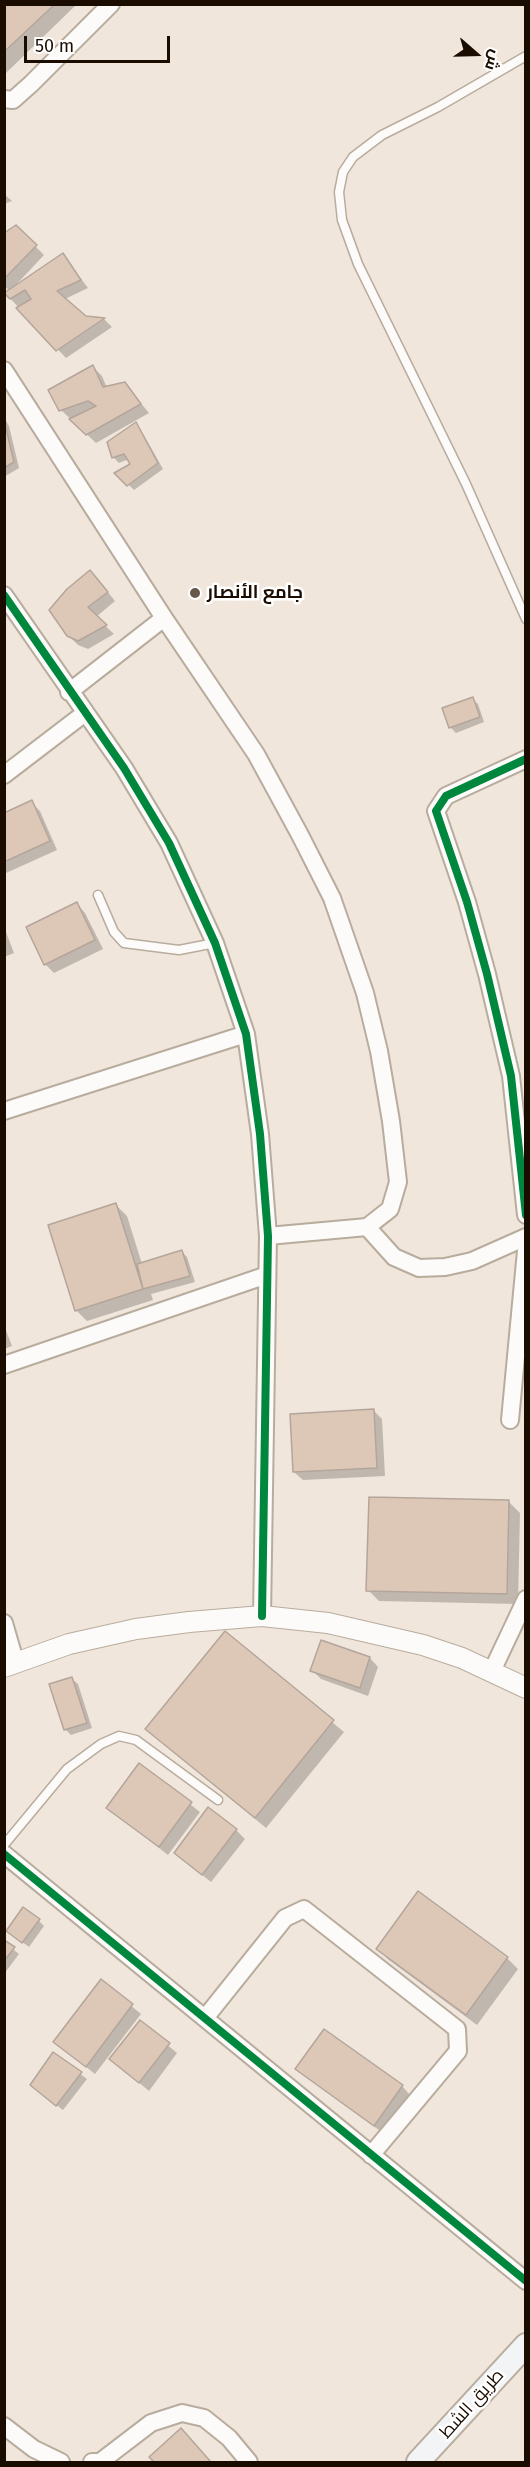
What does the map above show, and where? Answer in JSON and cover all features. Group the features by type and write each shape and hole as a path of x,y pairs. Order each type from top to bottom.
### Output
{"main road":[{"name":"طريق الشط","path":"418,2463 525,2345"}],"street":[{"path":"4,99 13,100 111,4"},
{"path":"4,370 164,618 256,754 332,898 365,993 379,1051 391,1121 398,1182 390,1209 367,1227 268,1236"},
{"path":"4,595 69,692 124,768 169,843 215,943 246,1034 260,1134 268,1236 262,1616"},
{"path":"69,692 164,618"},
{"path":"4,775 85,713"},
{"path":"525,759 446,796 436,811 467,902 512,1076 525,1215"},
{"path":"4,1111 246,1034"},
{"path":"367,1227 394,1257 419,1269 445,1267 472,1261 525,1237"},
{"path":"510,1420 525,1251"},
{"path":"4,1365 267,1275"},
{"path":"492,1671 525,1599"},
{"path":"4,1623 10,1664 69,1644 136,1629 189,1622 262,1616 328,1623 384,1635 462,1658 525,1688"},
{"path":"4,1854 525,2281"},
{"path":"205,2018 285,1918 304,1909 457,2029 458,2051 371,2155"},
{"path":"92,2463 100,2462 152,2423 182,2413 204,2418 229,2438 249,2463"},
{"path":"4,2426 34,2449 61,2463"}],"lane":[{"path":"525,56 438,107 382,135 353,157 344,172 339,192 342,220 358,264 466,484 525,619"},
{"path":"98,895 114,932 124,943 178,950 215,943"},
{"path":"4,1845 67,1769 101,1744 119,1736 136,1740 218,1800"}],"building":[{"path":"4,4 55,4 4,52"},
{"path":"16,225 37,245 4,279 4,233"},
{"path":"63,253 81,280 57,291 86,316 105,318 56,351 16,308 31,299 25,290 10,299 4,293"},
{"path":"93,365 103,387 125,382 141,404 86,435 69,419 96,406 88,401 59,411 48,390"},
{"path":"4,420 14,462 4,468"},
{"path":"136,422 158,463 127,486 114,473 130,464 124,454 112,458 107,442"},
{"path":"90,570 108,592 88,607 107,625 78,641 67,636 49,610 67,589"},
{"path":"473,697 480,717 449,728 442,708"},
{"path":"32,800 50,841 4,862 4,813"},
{"path":"77,902 95,940 44,965 26,927"},
{"path":"116,1203 143,1289 75,1311 48,1225"},
{"path":"182,1250 190,1276 143,1289 137,1264"},
{"path":"374,1409 377,1468 293,1472 290,1414"},
{"path":"369,1497 509,1500 507,1594 366,1591"},
{"path":"225,1631 334,1720 255,1818 145,1729"},
{"path":"321,1640 370,1657 360,1688 310,1671"},
{"path":"72,1677 87,1723 64,1730 49,1684"},
{"path":"139,1763 192,1802 159,1847 106,1808"},
{"path":"208,1807 237,1829 202,1875 174,1853"},
{"path":"418,1891 508,1957 466,2015 376,1949"},
{"path":"23,1907 40,1919 22,1943 6,1931"},
{"path":"4,1940 15,1947 4,1961"},
{"path":"101,1979 133,2004 86,2067 53,2042"},
{"path":"140,2020 170,2043 139,2083 109,2059"},
{"path":"324,2029 403,2085 374,2126 295,2069"},
{"path":"53,2052 82,2072 56,2106 30,2085"},
{"path":"181,2428 211,2462 154,2462 149,2457"}],"cycle path":[{"path":"4,595 124,768 169,843 215,943 246,1034 260,1134 268,1236 262,1616"},
{"path":"526,759 446,796 436,811 467,902 511,1076 526,1215"},
{"path":"4,1854 526,2281"}],"place":[{"name":"جامع الأنصار","path":"195,593"}]}
